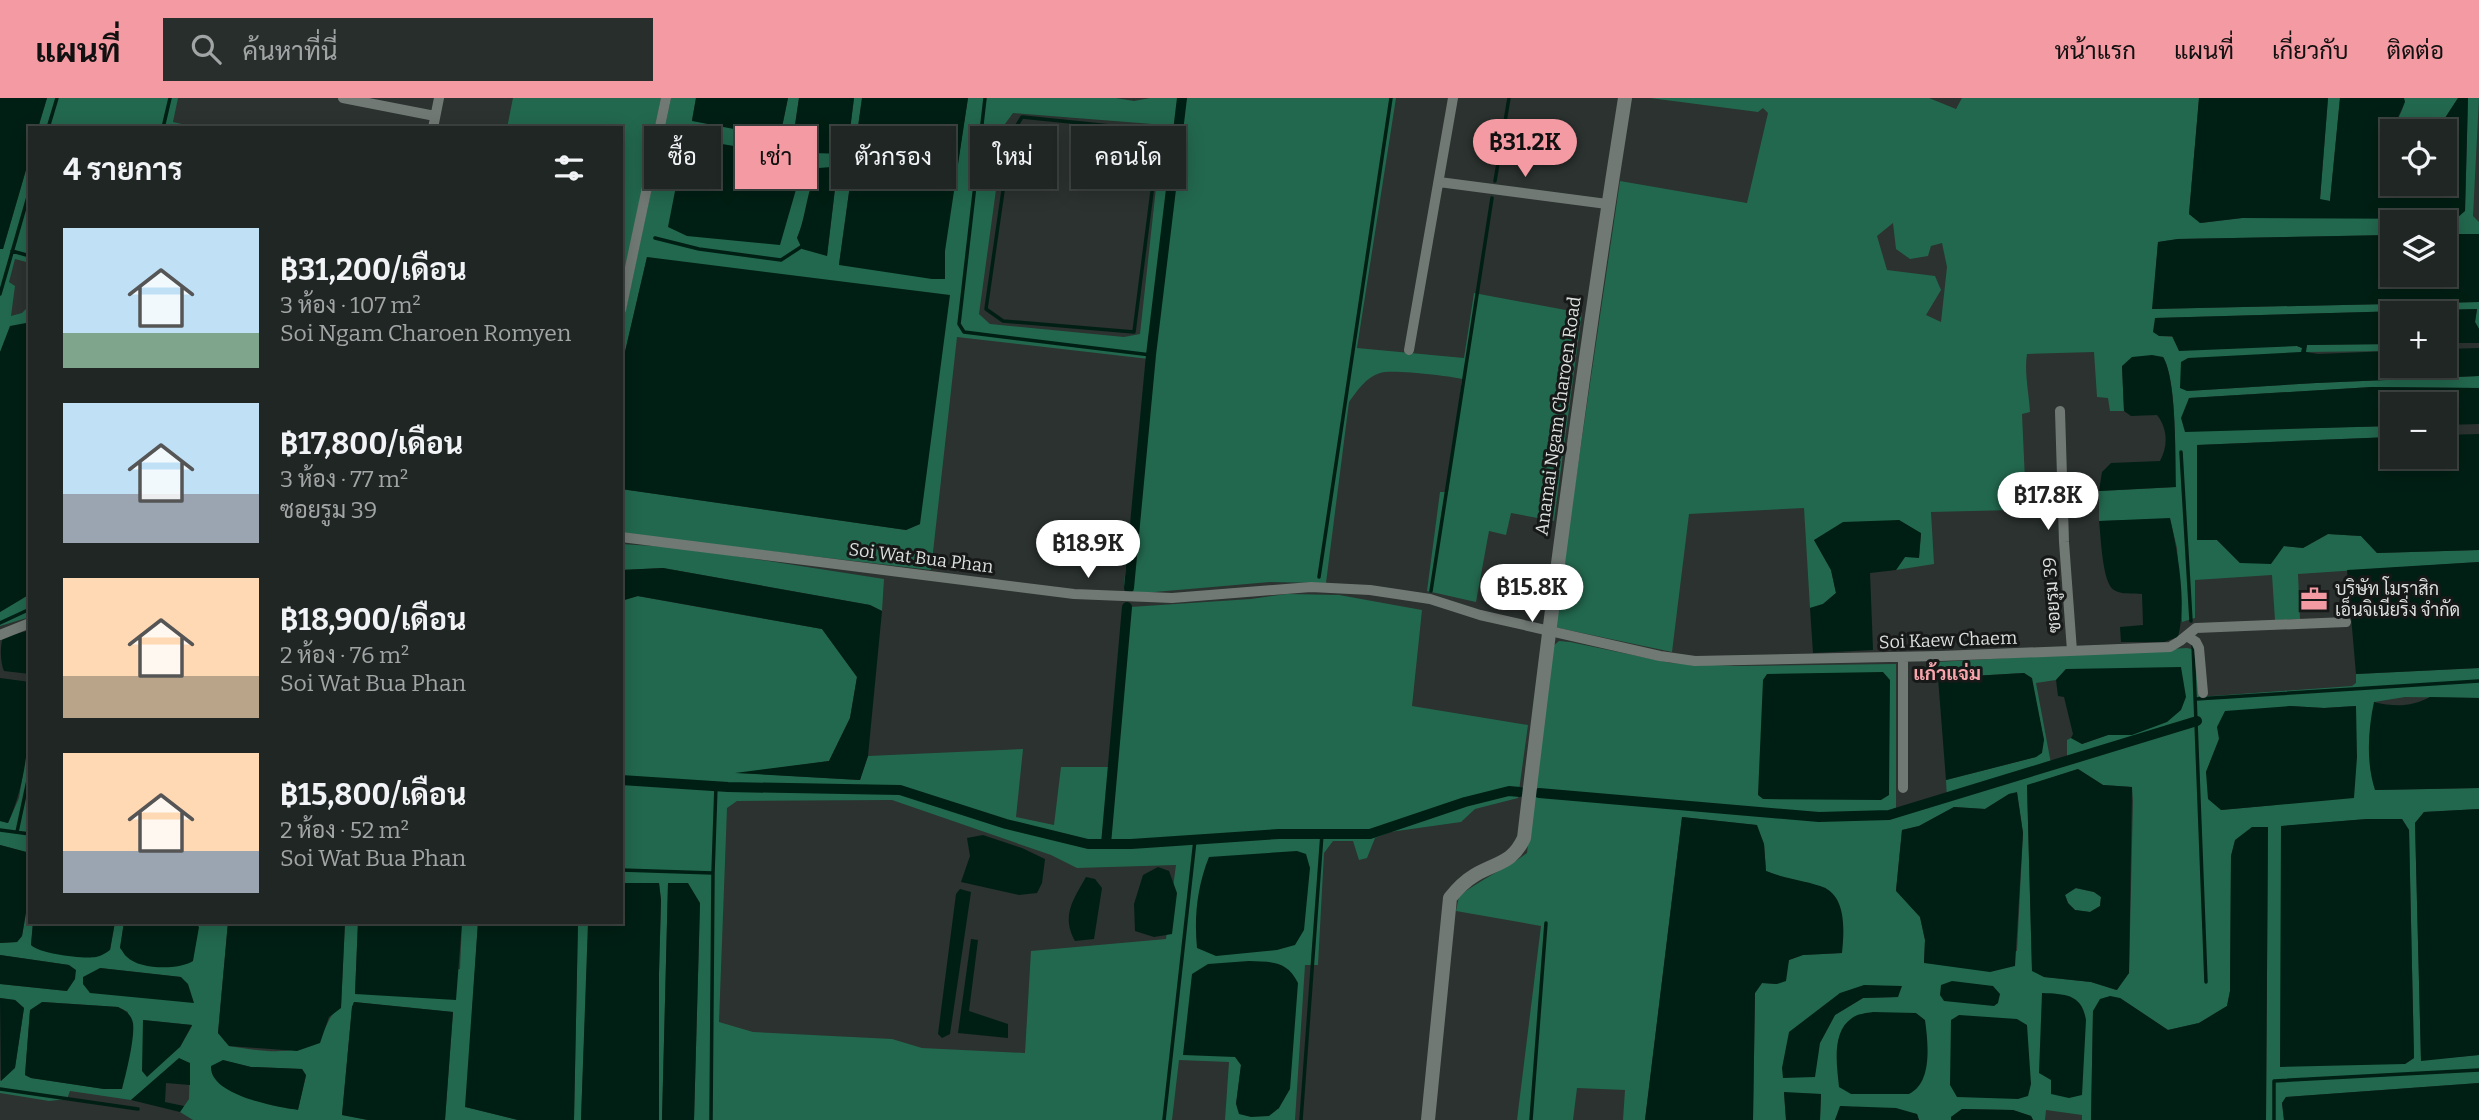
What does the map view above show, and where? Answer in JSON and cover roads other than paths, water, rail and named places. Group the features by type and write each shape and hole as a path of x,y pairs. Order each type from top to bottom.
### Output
{"street":[{"path":"343,98 435,116"},
{"path":"433,126 439,98"},
{"path":"623,301 666,98"},
{"path":"1409,350 1453,98"},
{"name":"Anamai Ngam Charoen Road","path":"1428,1120 1450,898 1476,874 1508,860 1518,850 1524,838 1607,204 1625,98"},
{"path":"1438,182 1607,204"},
{"name":"ซอยรูม 39","path":"2060,411 2064,542 2072,651"},
{"name":"Soi Wat Bua Phan","path":"623,537 1074,594 1172,598 1311,587 1370,590 1430,600 1549,631"},
{"name":"Soi Kaew Chaem","path":"1549,631 1660,656 1695,661 1903,657 2170,646 2196,628 2346,622"},
{"path":"0,635 28,624"},
{"path":"2187,636 2196,642 2199,648 2203,693"},
{"path":"1903,657 1903,788"}],"waterway":[{"path":"49,126 57,98"},
{"path":"163,126 170,98"},
{"path":"985,98 959,324 964,332 1151,355"},
{"path":"1129,588 1151,355 1182,98"},
{"path":"1319,577 1391,98"},
{"path":"1495,181 1509,98"},
{"path":"1022,117 1150,130 1158,145 1134,332 1003,321 986,309 1011,135 1022,117"},
{"path":"0,294 28,197"},
{"path":"1431,591 1492,198"},
{"path":"655,238 699,249 781,260 804,245"},
{"path":"12,251 28,255"},
{"path":"2181,452 2191,621"},
{"path":"1106,844 1127,607"},
{"path":"0,623 28,610"},
{"path":"2193,644 2206,982"},
{"path":"2196,699 2479,681"},
{"path":"1539,793 1819,817 1889,815 2197,721"},
{"path":"17,832 28,780"},
{"path":"623,780 728,787 900,790 1006,824 1088,844 1131,844 1279,834 1370,834 1465,802 1509,791 1520,792"},
{"path":"711,1120 716,786"},
{"path":"0,830 28,834"},
{"path":"1301,1120 1322,834"},
{"path":"1164,1120 1195,840"},
{"path":"623,870 713,873"},
{"path":"1531,1120 1546,923"},
{"path":"2274,1120 2274,1081 2479,1070"},
{"path":"0,1089 138,1109"}],"place":[{"name":"บริษัท โมราสิก เอ็นจิเนียริ่ง จำกัด","path":"2314,599"}],"district":[{"name":"แก้วแจ่ม","path":"1947,673"}]}
